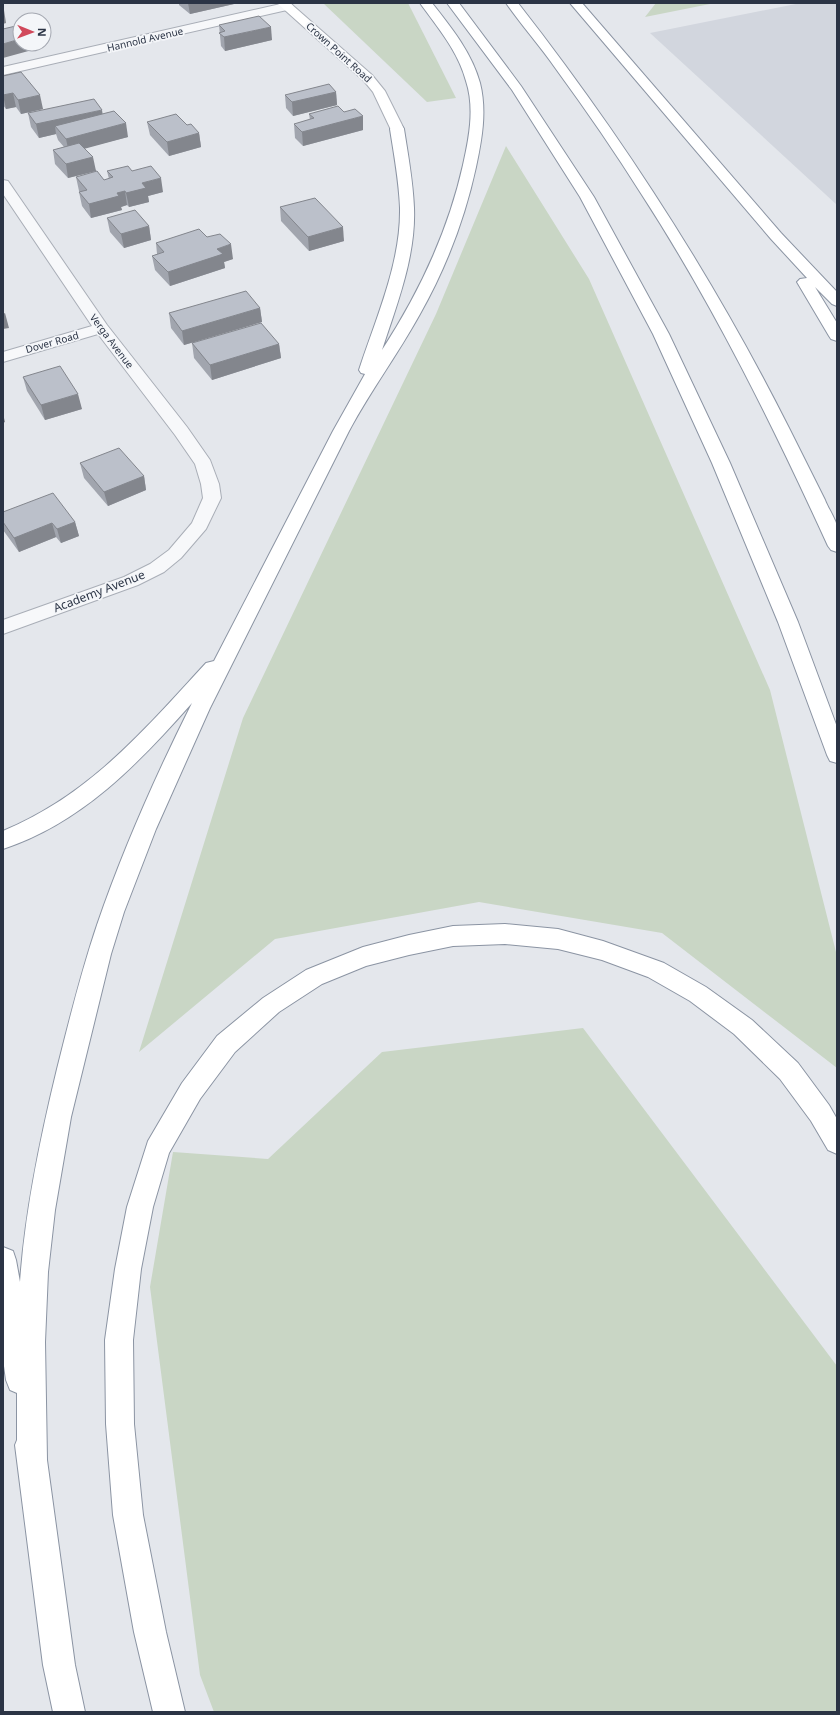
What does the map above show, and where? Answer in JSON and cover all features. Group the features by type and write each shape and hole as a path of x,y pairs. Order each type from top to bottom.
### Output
{"main road":[{"path":"32,1461 31,1343 34,1272 57,1122 74,1049 112,916 134,855 183,745 230,649 355,405 413,313 430,280 462,200 475,138 478,113 471,73 462,52 426,3"},
{"path":"453,3 517,89 583,191 661,334 721,463 788,622 837,755"},
{"path":"512,3 538,34 595,115 637,176 692,264 810,486 837,546"},
{"path":"576,3 776,236 837,301"},
{"name":"Crown Point Road","path":"285,5 368,78 380,91 397,129 406,190 407,209 404,249 392,295 355,405"},
{"path":"776,236 819,304 837,336"},
{"path":"3,840 56,815 98,786 133,754 230,649"},
{"path":"169,1712 150,1632 128,1514 120,1424 119,1340 128,1269 140,1207 157,1149 191,1091 226,1044 254,1020 271,1006 314,977 363,957 409,945 453,936 505,934 558,939 603,951 656,970 698,994 743,1027 789,1071 820,1113 837,1142"},
{"path":"3,1260 59,1665 69,1712"}],"street":[{"name":"Hannold Avenue","path":"3,71 285,5"},
{"name":"Verga Avenue","path":"3,184 101,328 181,431 204,464 210,484 211,501"},
{"name":"Dover Road","path":"3,357 101,328"},
{"name":"Academy Avenue","path":"3,627 131,581 157,568 175,554 200,525 211,501"}],"shaded area":[{"path":"801,3 837,3 837,205 650,33"}],"green space":[{"path":"323,3 408,3 456,98 427,102"},
{"path":"656,3 715,3 645,17"},
{"path":"506,146 589,279 770,690 837,956 837,1068 662,933 479,902 275,939 139,1052 243,718 436,314"},
{"path":"583,1028 837,1366 837,1712 214,1712 200,1675 150,1287 173,1152 268,1159 382,1052"}],"building":[{"path":"259,16 271,27 224,37 219,33 225,31 219,25"},
{"path":"12,27 12,41 3,44 3,29"},
{"path":"21,72 40,95 18,100 13,93 3,95 3,76"},
{"path":"329,84 336,92 292,102 285,95"},
{"path":"94,99 102,110 36,124 28,113"},
{"path":"338,106 344,112 355,109 363,116 302,132 294,124 314,118 309,114"},
{"path":"114,111 126,123 66,139 55,126"},
{"path":"176,114 187,125 191,124 199,133 167,142 147,122"},
{"path":"79,143 93,157 66,164 53,150"},
{"path":"128,166 132,171 151,166 161,178 142,183 146,188 126,193 125,191 117,193 119,196 89,204 79,192 87,190 76,177 97,171 104,180 113,177 107,171"},
{"path":"315,198 343,227 308,237 280,207"},
{"path":"135,210 149,226 121,234 107,218"},
{"path":"199,229 207,237 220,234 231,244 217,249 223,254 168,272 152,256 164,252 156,243"},
{"path":"246,291 260,308 182,331 169,313"},
{"path":"261,323 279,344 210,365 192,343"},
{"path":"60,366 78,394 41,405 23,377"},
{"path":"119,448 144,476 104,492 80,463"},
{"path":"53,493 75,522 57,529 52,523 14,538 3,522 3,512"}]}
